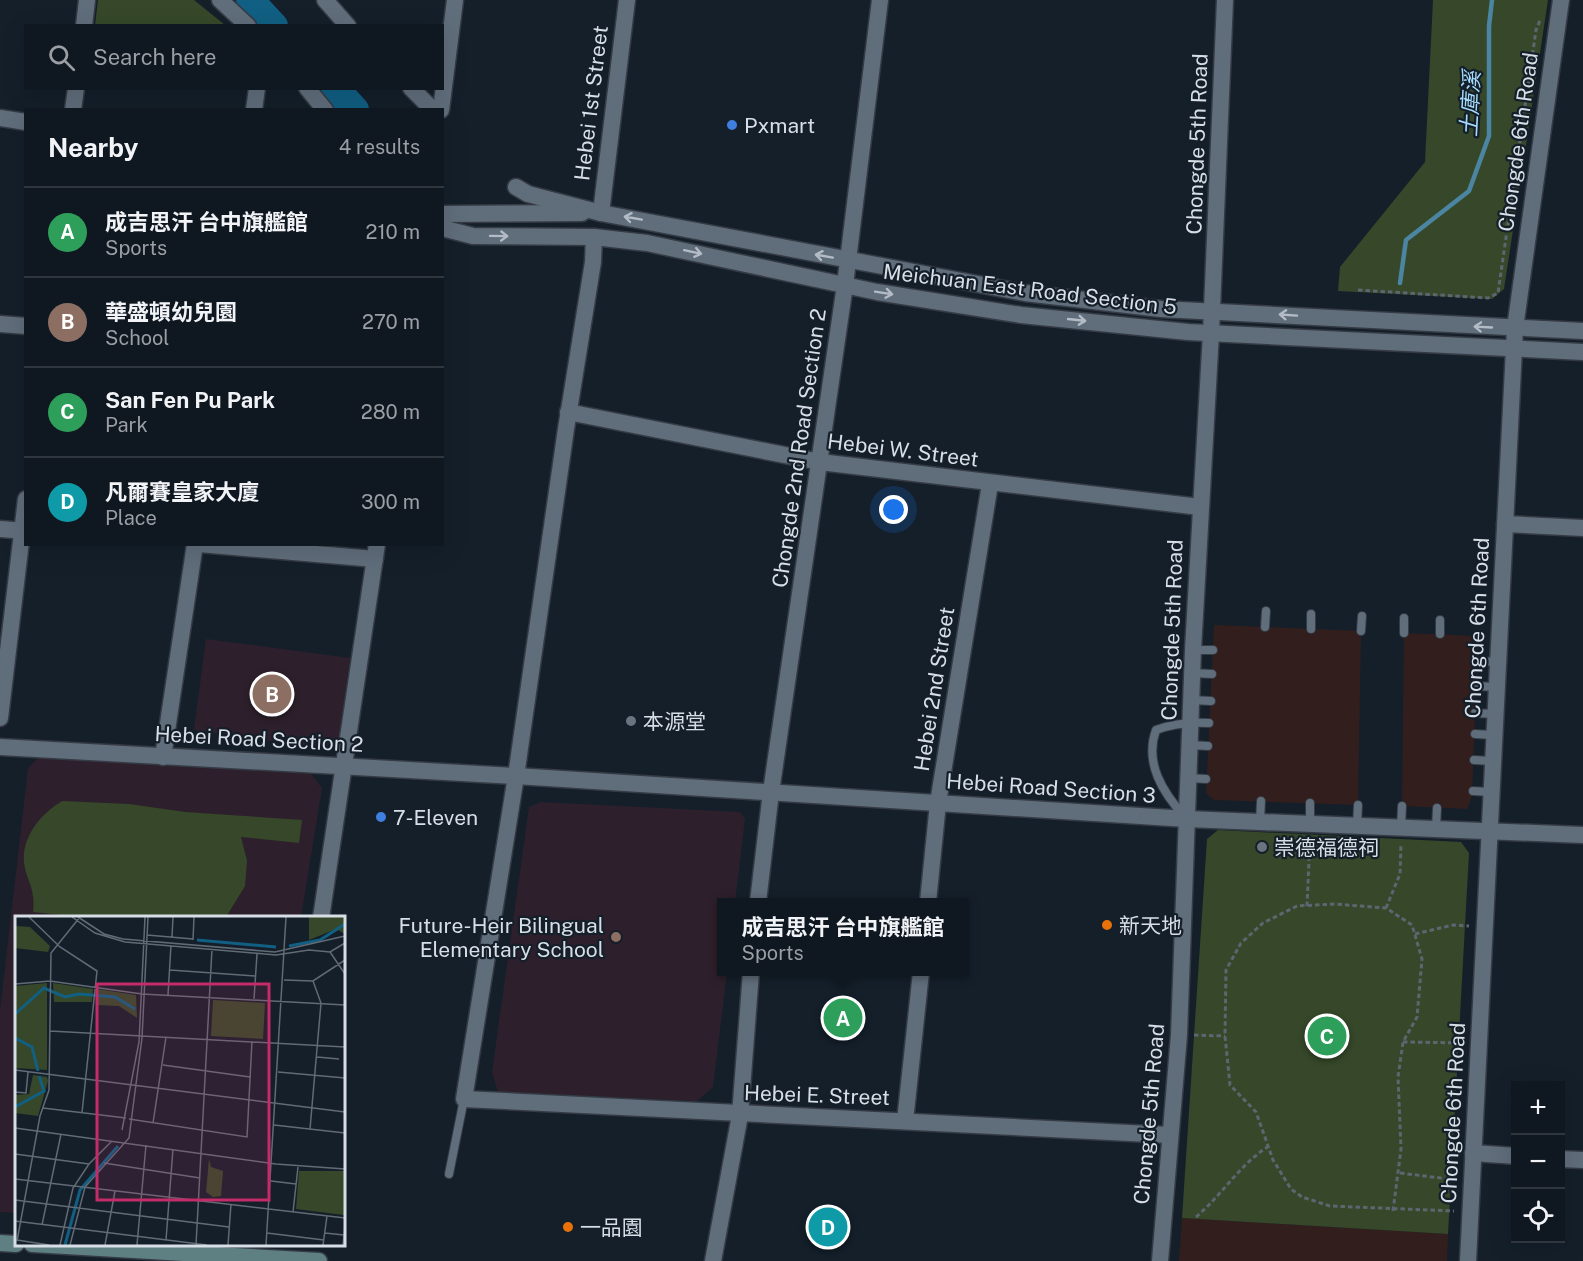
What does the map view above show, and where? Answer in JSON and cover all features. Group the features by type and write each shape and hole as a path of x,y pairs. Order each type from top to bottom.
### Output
{"main road":[{"path":"0,1243 15,1244"},
{"path":"56,1246 271,1255 319,1261"}],"street":[{"path":"84,24 87,0"},
{"path":"220,0 246,24"},
{"path":"325,0 346,24"},
{"path":"444,85 454,0"},
{"name":"Hebei 1st Street","path":"600,213 627,0"},
{"name":"Chongde 2nd Road Section 2","path":"759,898 771,792 845,285 880,0"},
{"name":"Chongde 5th Road","path":"1160,1261 1179,1035 1193,650 1211,333 1226,0"},
{"name":"Chongde 6th Road","path":"1468,1261 1491,761 1515,328 1561,0"},
{"path":"73,108 76,90"},
{"path":"254,108 257,90"},
{"path":"308,90 323,108"},
{"path":"413,90 431,108"},
{"path":"441,108 443,90"},
{"path":"0,118 24,122"},
{"name":"Meichuan East Road Section 5","path":"516,186 528,194 600,213 708,231 848,261 1025,293 1161,309 1583,331"},
{"name":"Meichuan East Road Section 5","path":"444,214 600,213"},
{"name":"Meichuan East Road Section 5","path":"444,229 473,236 594,237 647,243 845,285 1021,315 1211,333 1583,352"},
{"path":"464,1099 516,776 568,412 593,262 594,237"},
{"path":"0,324 24,326"},
{"name":"Hebei W. Street","path":"568,412 820,462 990,484 1200,507"},
{"name":"Hebei 2nd Street","path":"928,898 938,803 990,484"},
{"path":"1505,525 1583,528"},
{"path":"0,529 24,531 0,718"},
{"path":"164,757 197,546"},
{"path":"242,546 376,552 321,916"},
{"name":"Hebei Road Section 2","path":"0,747 516,776"},
{"name":"Hebei Road Section 3","path":"516,776 1187,819 1583,835"},
{"path":"713,1261 740,1115 751,976"},
{"path":"905,1121 921,976"},
{"name":"Hebei E. Street","path":"464,1099 740,1115 1170,1135"},
{"path":"1473,1154 1511,1156"},
{"path":"1565,1159 1583,1160"}],"lane":[{"path":"1265,627 1266,611"},
{"path":"1311,614 1311,629"},
{"path":"1362,616 1362,631"},
{"path":"1404,618 1404,633"},
{"path":"1440,620 1440,634"},
{"path":"1193,650 1213,650"},
{"path":"1477,661 1497,662"},
{"path":"1192,673 1212,674"},
{"path":"1476,686 1495,687"},
{"path":"1191,700 1210,701"},
{"path":"1475,713 1494,714"},
{"path":"1187,819 1170,801 1153,767 1152,740 1156,730 1191,722 1209,723"},
{"path":"1475,734 1493,735"},
{"path":"1190,745 1208,746"},
{"path":"1474,760 1491,761"},
{"path":"1189,778 1206,779"},
{"path":"1473,791 1490,792"},
{"path":"1260,822 1261,801"},
{"path":"1310,803 1310,824"},
{"path":"1358,805 1358,826"},
{"path":"1401,828 1402,806"},
{"path":"1436,829 1437,808"},
{"path":"449,1174 464,1099"}],"path":[{"path":"1358,290 1488,298 1498,293 1536,30 1544,10"},
{"path":"1307,906 1310,824"},
{"path":"1386,908 1400,874 1401,828"},
{"path":"1393,1210 1400,1173 1398,1077 1403,1042 1417,1017 1422,959 1415,934 1412,925 1386,908 1334,904 1297,906 1263,923 1240,943 1226,970 1225,1036 1230,1085 1256,1112 1285,1179 1302,1197 1330,1206 1393,1210 1471,1212"},
{"path":"1415,934 1454,925 1484,926"},
{"path":"1179,1035 1225,1036"},
{"path":"1403,1042 1479,1044"},
{"path":"1196,1217 1213,1203 1258,1152 1269,1146"},
{"path":"1400,1173 1472,1182"}],"shaded area":[{"path":"1214,625 1361,631 1358,805 1214,800 1206,793"},
{"path":"1404,633 1478,636 1472,796 1467,809 1402,806"},
{"path":"206,639 350,658 337,750 194,730"},
{"path":"41,755 311,774 322,788 301,916 15,916 15,1213 0,1212 0,1011 28,768"},
{"name":"Future-Heir Bilingual Elementary School","path":"541,802 740,812 745,819 735,898 717,898 717,976 727,976 713,1087 697,1101 498,1092 492,1072 529,807"},
{"path":"1182,1218 1448,1234 1447,1261 1179,1261"}],"green space":[{"path":"98,0 194,0 224,24 95,24"},
{"path":"1433,0 1548,0 1504,289 1492,299 1338,291 1340,267 1425,162"},
{"path":"62,801 129,804 185,812 302,820 299,843 241,837 247,861 245,886 227,916 72,916 33,912 33,896 25,869 24,852 34,827 47,812"},
{"path":"1218,830 1461,842 1469,853 1448,1234 1182,1218 1207,839"}],"waterway":[{"path":"250,0 272,24"},
{"name":"土庫溪","path":"1400,283 1406,240 1469,191 1489,136 1489,26 1492,0"},
{"path":"337,90 353,108"}],"place":[{"name":"Pxmart","path":"732,125"},
{"name":"華盛頓幼兒園","path":"272,694"},
{"name":"本源堂","path":"631,721"},
{"name":"7-Eleven","path":"381,817"},
{"name":"崇德福德祠","path":"1262,847"},
{"name":"新天地","path":"1107,925"},
{"name":"Future-Heir Bilingual Elementary School","path":"616,937"},
{"name":"成吉思汗 台中旗艦館","path":"843,1018"},
{"name":"San Fen Pu Park","path":"1327,1036"},
{"name":"一品園","path":"568,1227"},
{"name":"凡爾賽皇家大廈","path":"828,1227"}]}
